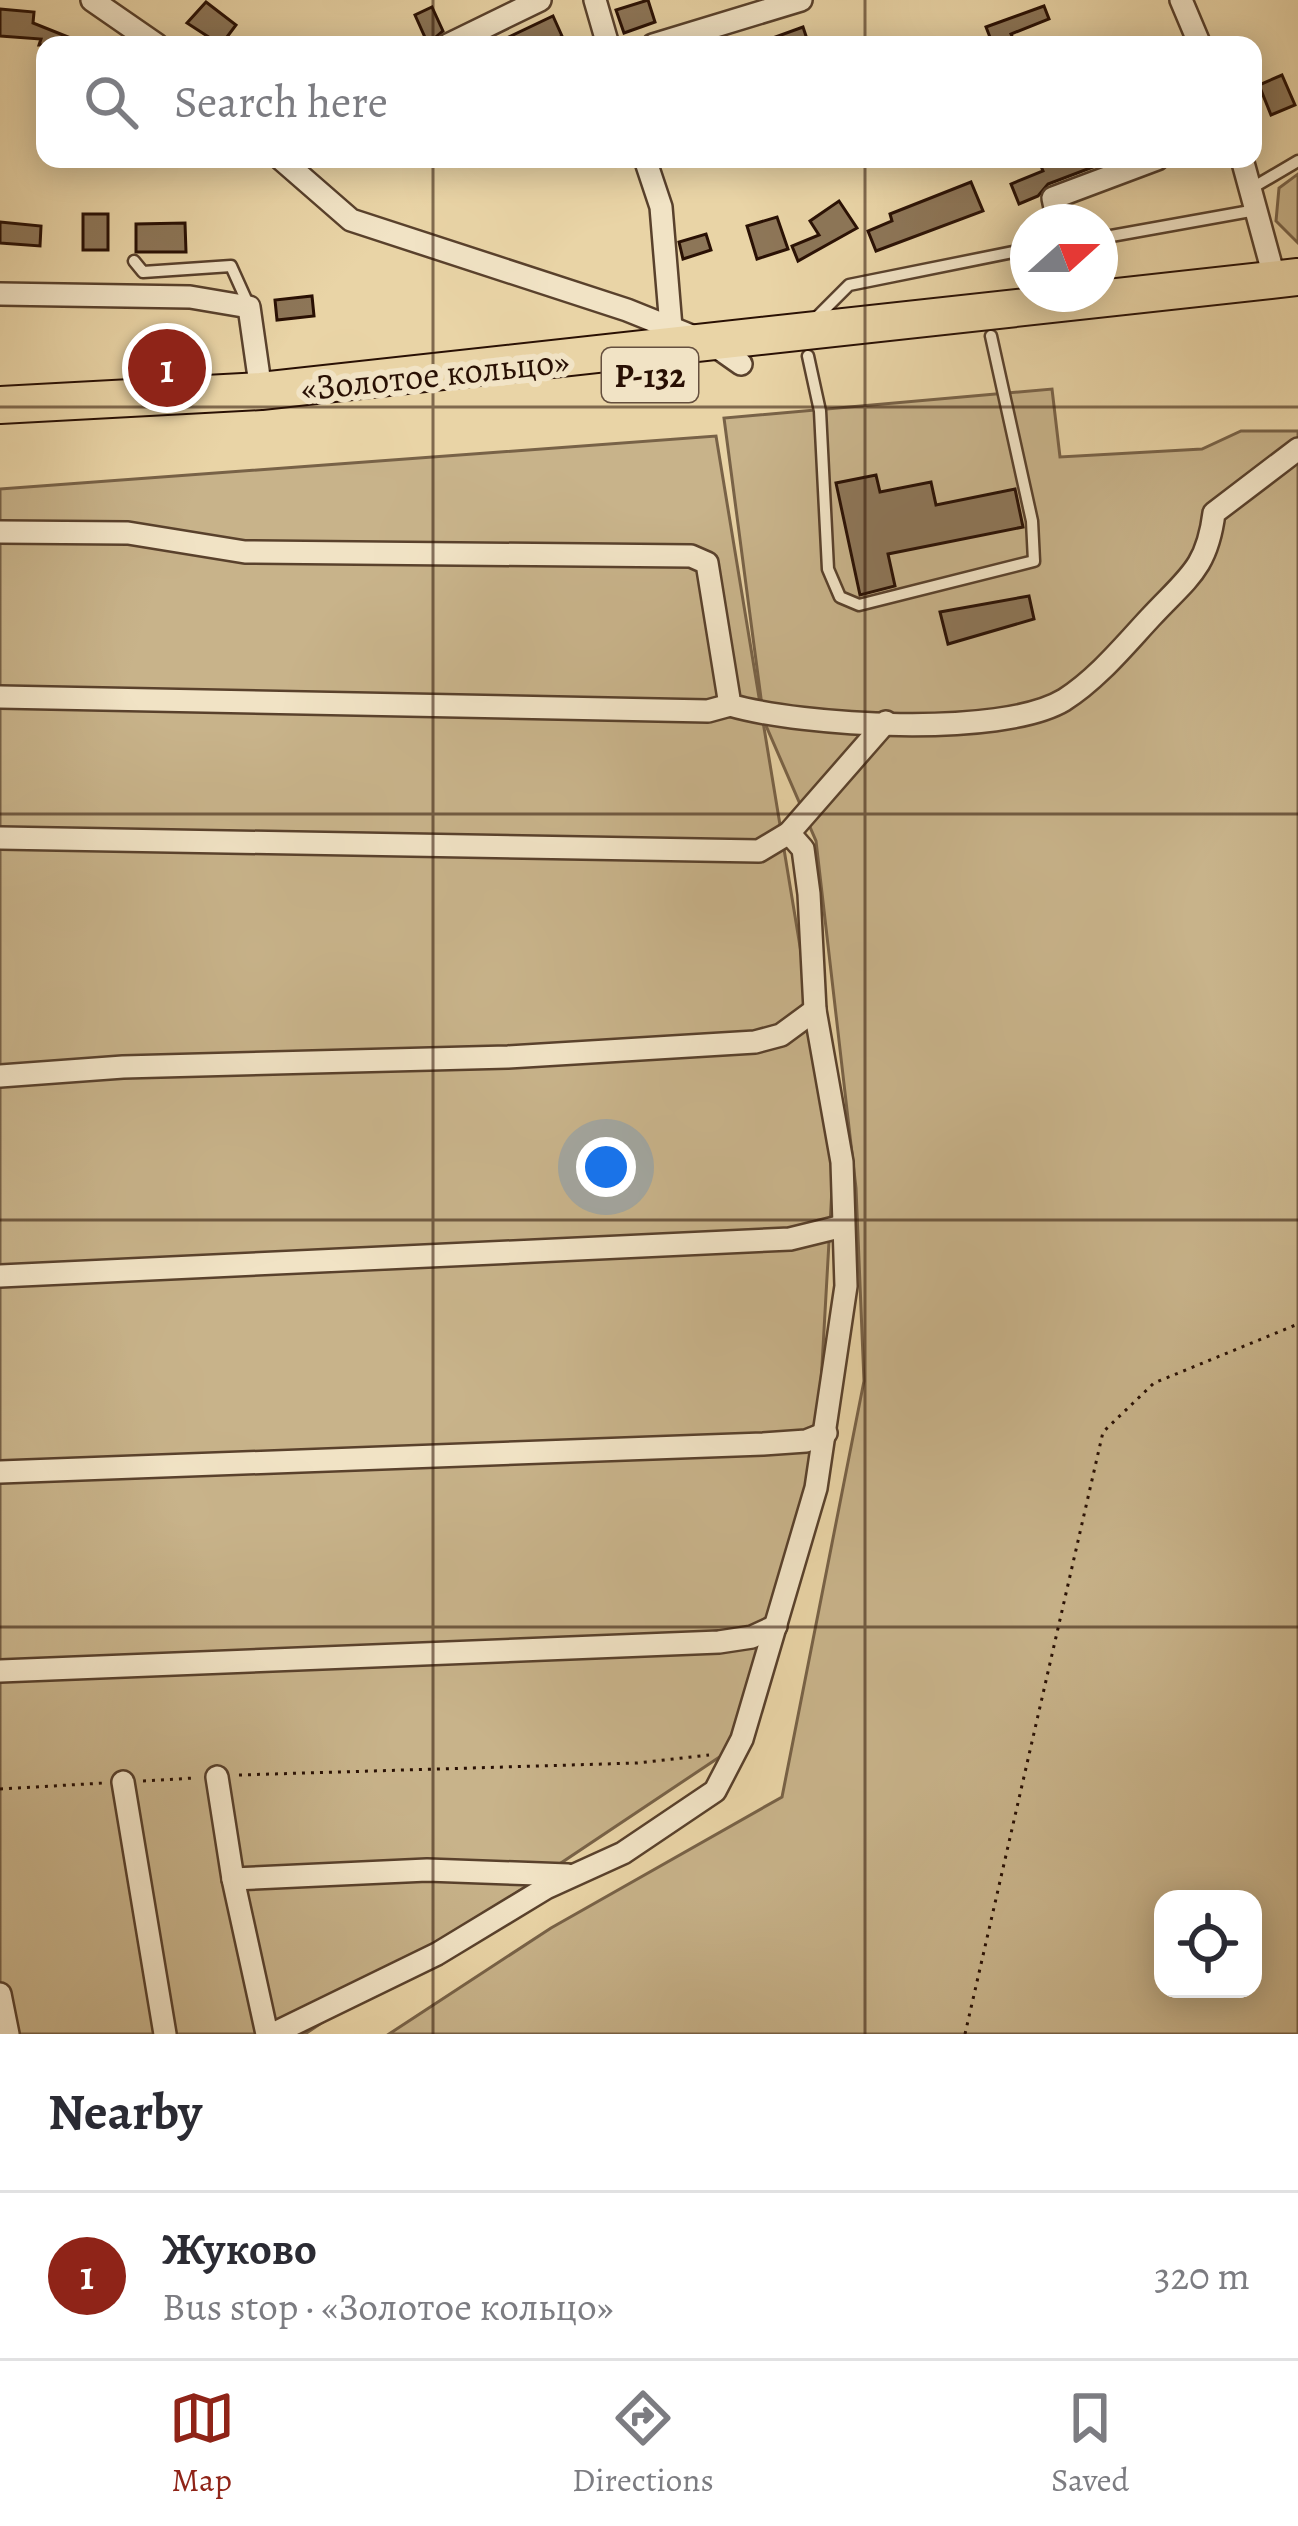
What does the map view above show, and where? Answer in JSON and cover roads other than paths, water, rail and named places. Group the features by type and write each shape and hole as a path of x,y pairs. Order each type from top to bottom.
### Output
{"highway":[{"name":"«Золотое кольцо»","path":"1118,296 1290,287"},
{"name":"«Золотое кольцо»","path":"806,344 991,336 1290,287"},
{"name":"«Золотое кольцо»","path":"0,429 263,414 806,344 1010,309"},
{"name":"«Золотое кольцо»","path":"0,405 261,391 728,354"}],"street":[{"path":"92,0 144,36"},
{"path":"466,36 540,0"},
{"path":"595,0 605,36"},
{"path":"683,36 802,0"},
{"path":"1181,0 1196,36"},
{"path":"291,168 351,220 671,327 728,354"},
{"path":"648,168 661,207 671,327"},
{"path":"1054,204 1053,198 1133,168"},
{"path":"1245,168 1290,287"},
{"path":"0,294 190,297 249,307 261,391"},
{"path":"0,697 708,711 730,705 825,722 1022,715 1063,700 1109,662 1209,554 1214,513 1298,449"},
{"path":"0,532 128,533 245,552 691,556 707,563 730,705"},
{"path":"0,838 759,851 790,833 886,722"},
{"path":"217,1777 232,1879 270,2034 437,1954 574,1875 623,1853 715,1791 739,1744 816,1488 846,1286 842,1162 815,1010 803,849 790,833"},
{"path":"0,1076 179,1065 508,1057 755,1042 781,1035 815,1010"},
{"path":"0,1276 790,1239 843,1226"},
{"path":"0,1472 763,1444 806,1441 826,1433"},
{"path":"0,1671 719,1642 752,1637 776,1626"},
{"path":"123,1782 165,2034"},
{"path":"232,1879 427,1870 574,1875"},
{"path":"0,1994 8,2034"}],"lane":[{"path":"1118,233 1255,199 1298,160"},
{"path":"991,336 1032,521 1034,561 860,605 840,597 828,569 820,411 806,344 849,285 1010,253"},
{"path":"134,261 142,272 231,266 249,307"}],"place":[{"name":"Жуково","path":"167,368"}]}
